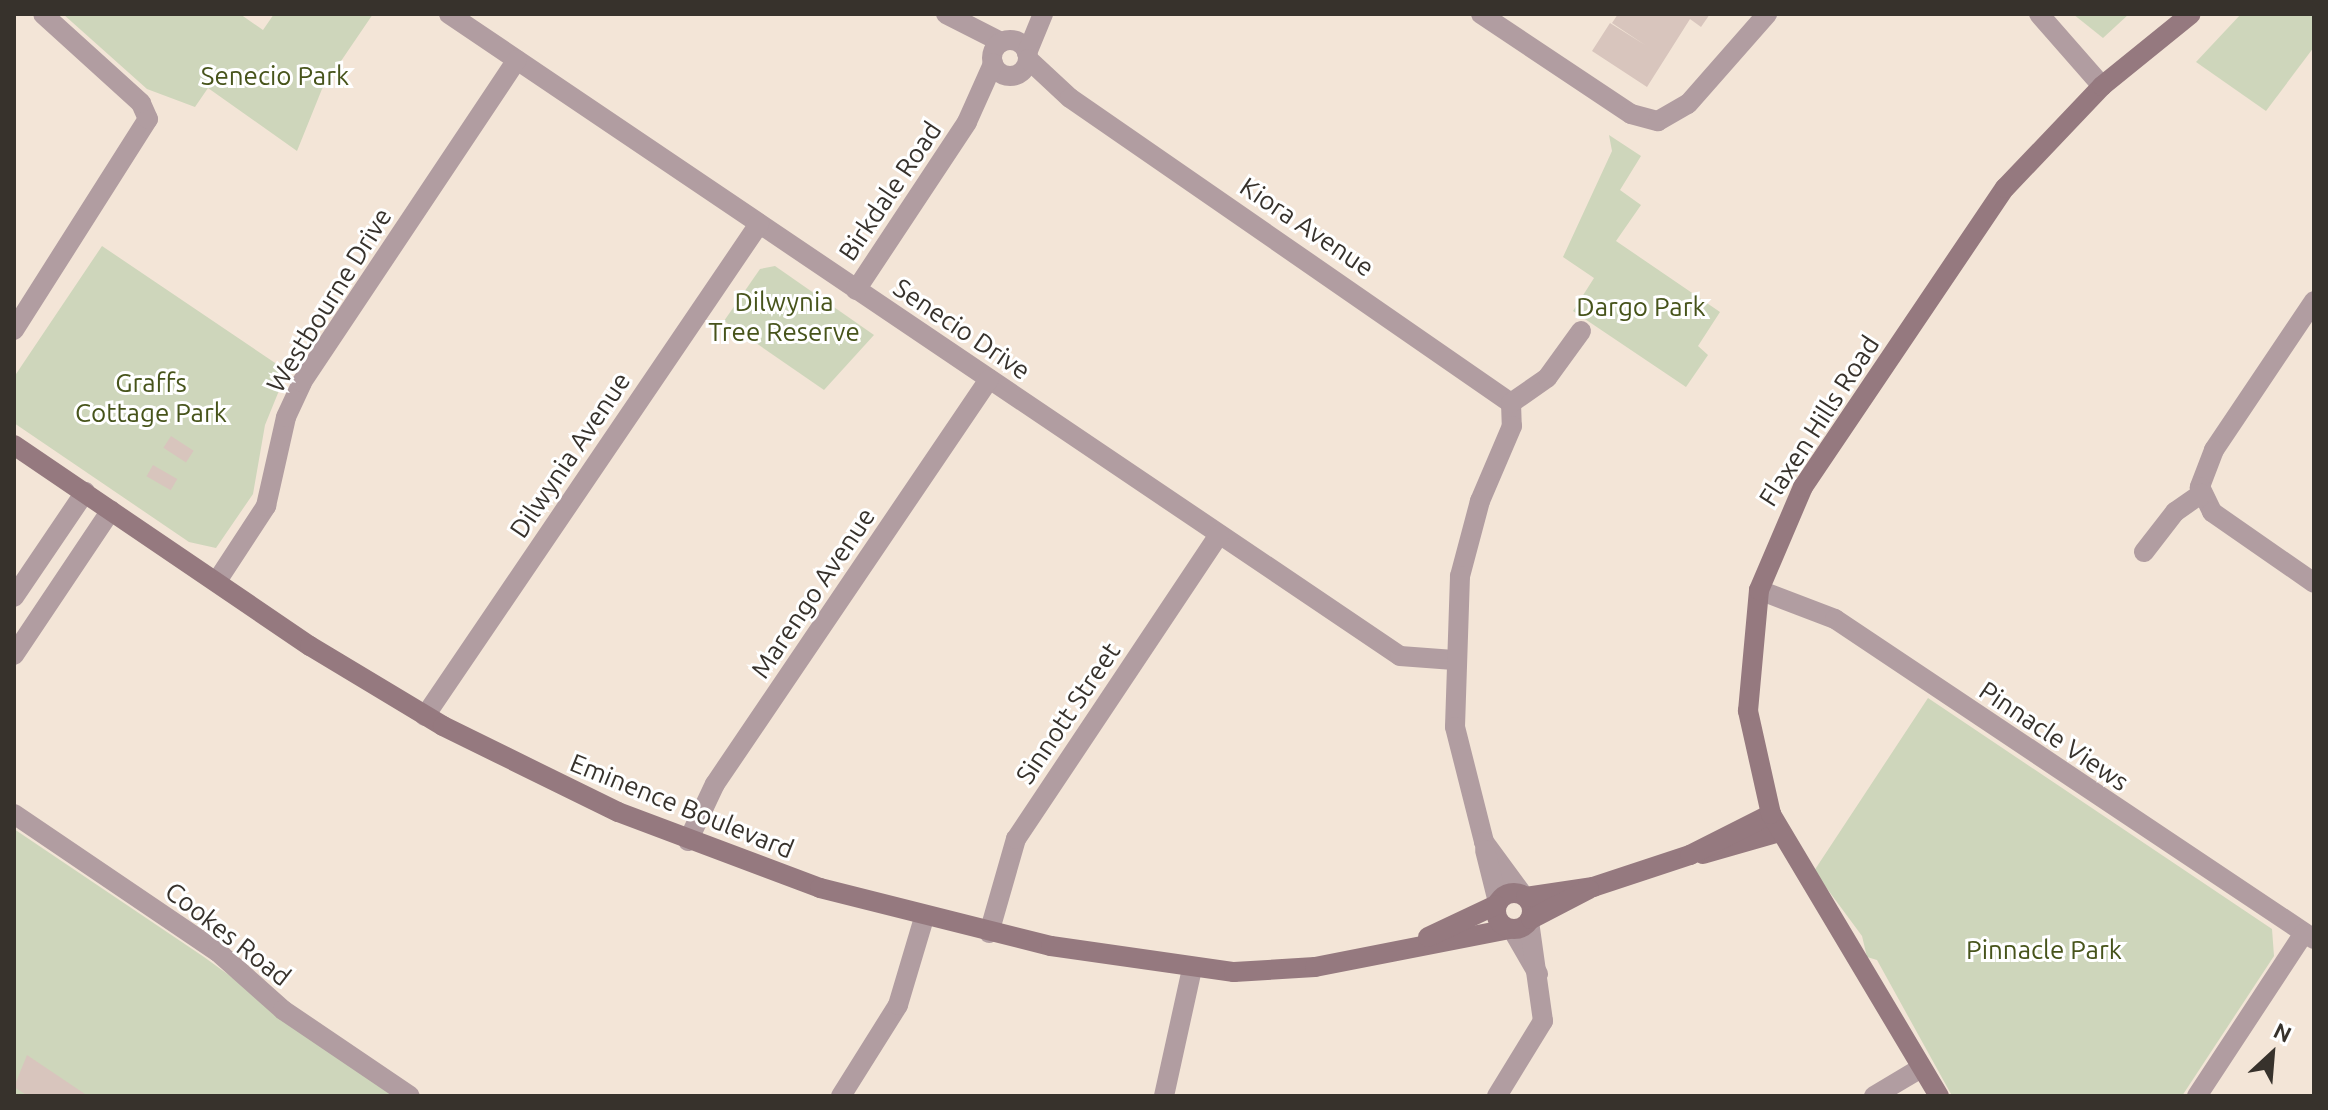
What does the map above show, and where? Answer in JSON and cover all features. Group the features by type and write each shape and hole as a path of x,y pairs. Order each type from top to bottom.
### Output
{"street":[{"path":"14,330 148,119 141,103 43,14"},
{"name":"Senecio Drive","path":"449,14 1400,656 1454,660"},
{"name":"Birkdale Road","path":"856,290 967,122 999,51 1034,14"},
{"name":"Birkdale Road","path":"967,122 1022,65 1043,14"},
{"path":"1481,14 1631,114 1658,121 1688,104 1767,14"},
{"path":"2039,14 2102,86"},
{"path":"947,15 1022,65"},
{"name":"Flaxen Hills Road","path":"1939,1096 1775,823 1748,711 1759,590 1803,487 2005,188 2102,86 2185,16"},
{"path":"999,51 1022,65"},
{"name":"Westbourne Drive","path":"217,581 266,506 279,440 302,382 517,60"},
{"name":"Kiora Avenue","path":"1022,65 1511,403"},
{"name":"Dilwynia Avenue","path":"425,716 759,224"},
{"path":"2144,552 2175,512 2201,494 2214,450 2314,301"},
{"path":"1497,1096 1538,1034 1542,981 1520,925 1497,904 1484,842 1460,762 1454,660 1460,576 1480,501 1512,426 1511,403 1547,378 1581,331"},
{"name":"Marengo Avenue","path":"688,841 715,784 989,379"},
{"name":"Eminence Boulevard","path":"14,445 425,716 688,841 924,918 989,933 1192,969 1315,967 1414,944 1520,925 1593,887 1775,823"},
{"path":"14,597 85,492"},
{"path":"2201,494 2222,521 2314,583"},
{"path":"14,655 111,510"},
{"name":"Sinnott Street","path":"989,933 1016,839 1219,535"},
{"name":"Pinnacle Views","path":"1759,590 1835,619 2309,936"},
{"name":"Cookes Road","path":"14,814 212,948 283,1010 410,1096"},
{"path":"1484,842 1525,896 1520,925"},
{"name":"Eminence Boulevard","path":"1414,944 1497,904 1525,896 1593,887"},
{"path":"841,1096 898,1005 924,918"},
{"path":"2197,1096 2309,936"},
{"path":"1164,1096 1192,969"},
{"path":"1874,1096 1921,1068"}],"green space":[{"name":"Senecio Park","path":"63,14 240,14 263,30 274,14 373,14 322,89 297,151 208,88 195,107 147,89"},
{"path":"2073,14 2129,14 2103,38"},
{"path":"2241,14 2314,14 2314,47 2266,111 2196,62"},
{"name":"Dargo Park","path":"1609,135 1641,156 1620,190 1641,205 1616,241 1720,312 1698,346 1708,355 1686,387 1573,311 1594,278 1563,257 1612,151"},
{"name":"Graffs Cottage Park","path":"102,246 287,371 265,425 253,494 216,548 189,542 14,423 14,377"},
{"name":"Dilwynia Tree Reserve","path":"775,266 874,335 824,390 724,321 760,269"},
{"name":"Pinnacle Park","path":"1928,698 2272,929 2274,956 2182,1096 1951,1094 1877,960 1867,957 1862,936 1814,871"},
{"path":"14,829 204,957 396,1096 14,1096"}],"building":[{"path":"1618,14 1710,14 1701,27 1690,19 1647,87 1592,51 1610,23 1645,45 1612,23"},
{"path":"171,436 194,451 186,462 163,448"},
{"path":"153,465 177,479 171,490 146,476"},
{"path":"27,1055 88,1096 28,1096 14,1087"}]}
